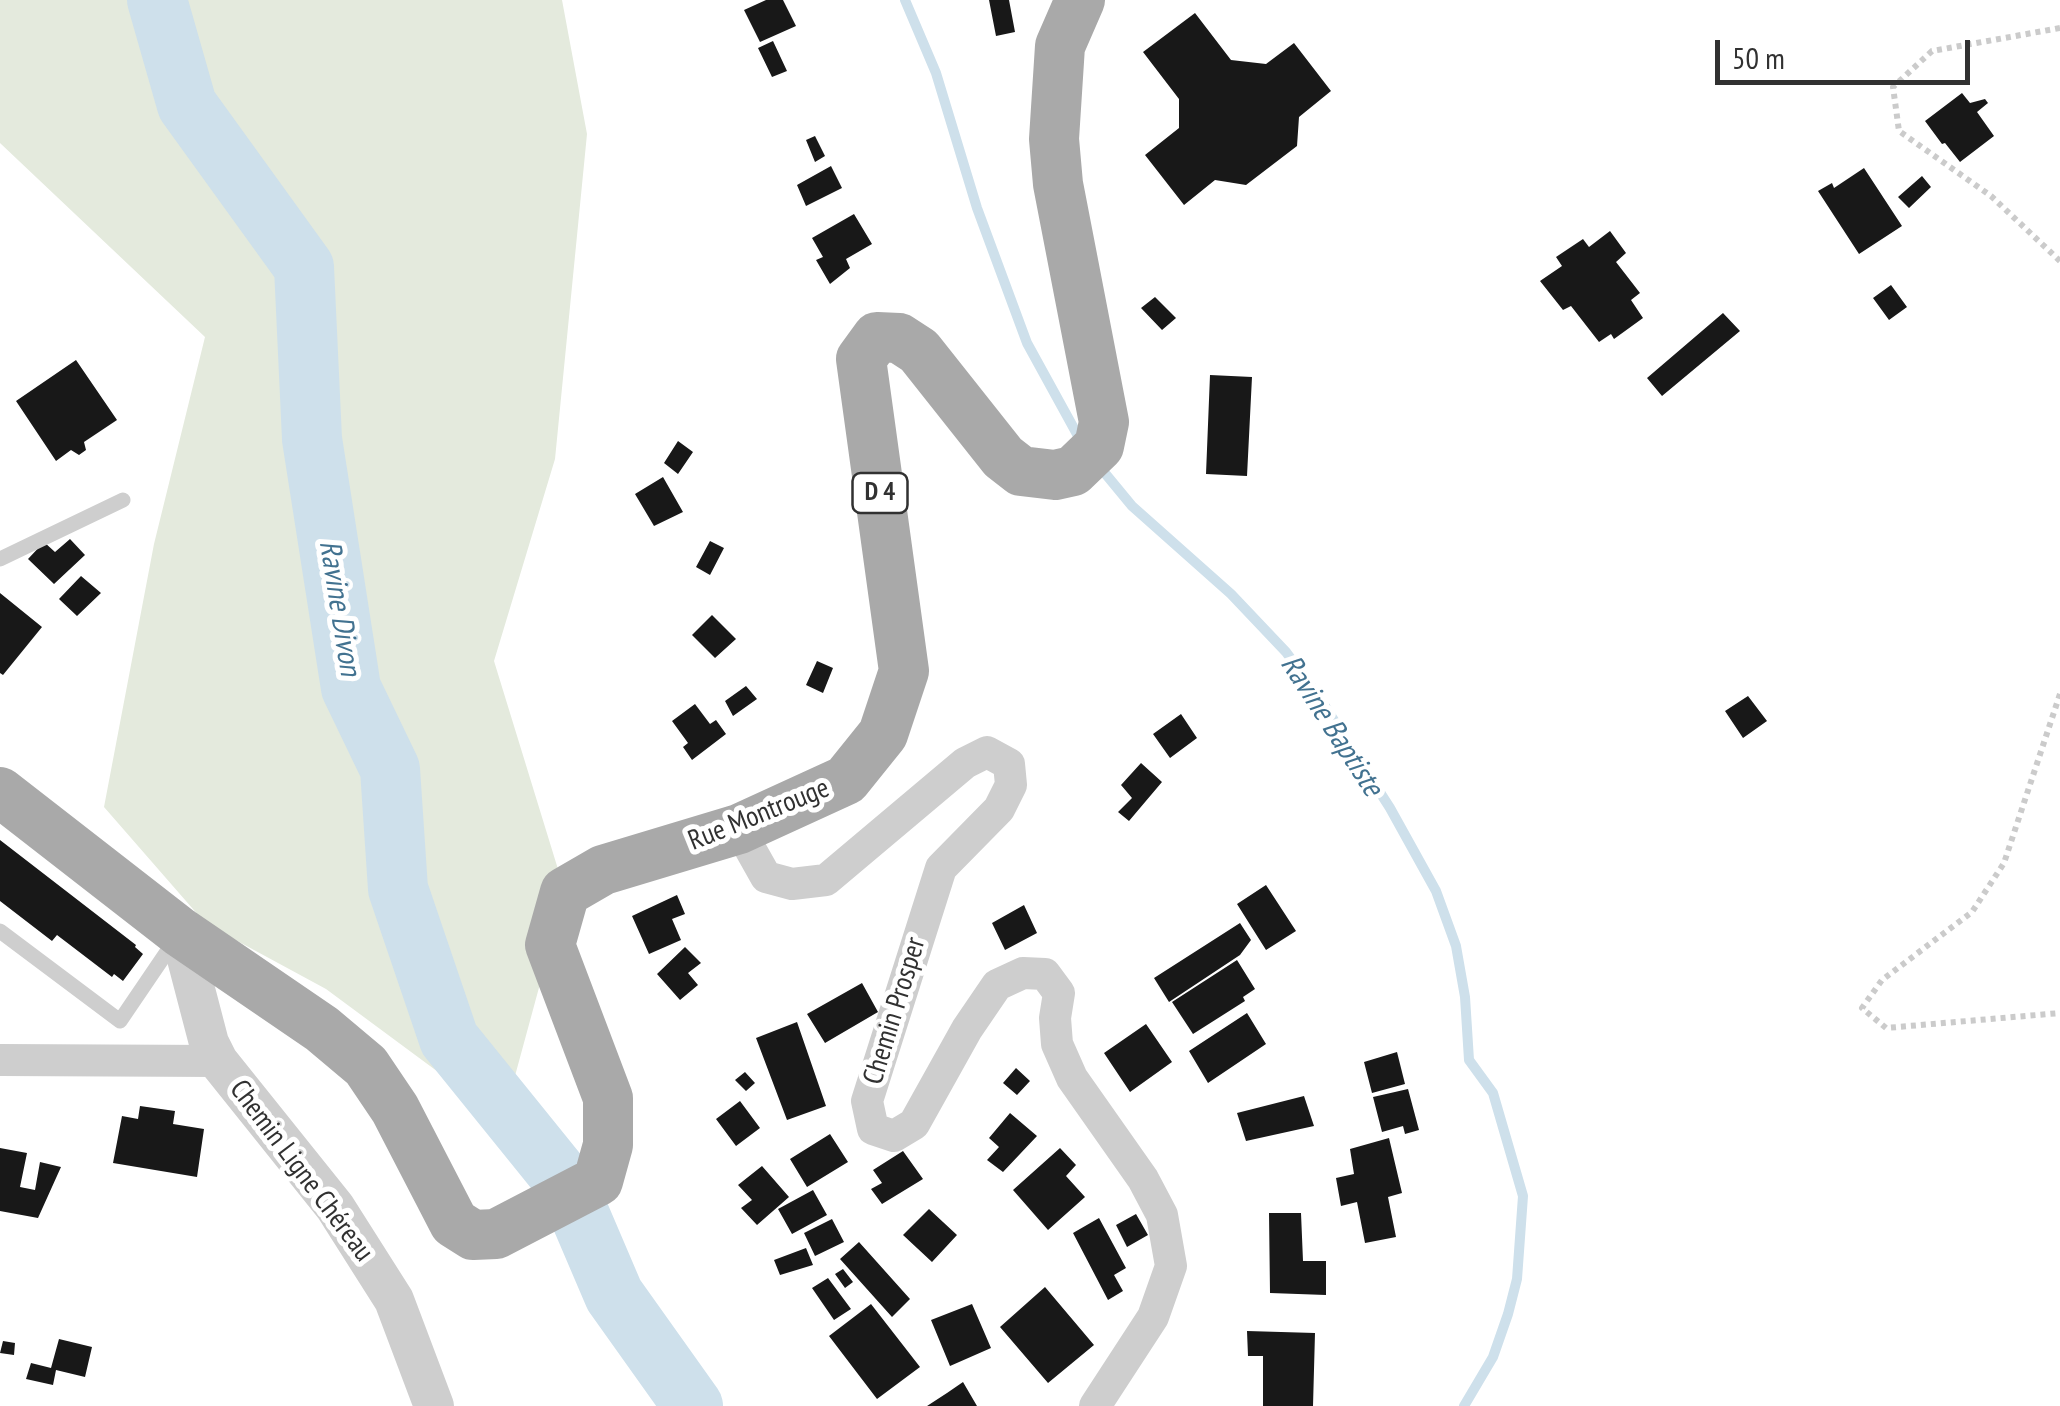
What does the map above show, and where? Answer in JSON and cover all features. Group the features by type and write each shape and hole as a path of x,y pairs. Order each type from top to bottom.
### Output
{"main road":[{"name":"Rue Montrouge","path":"0,792 180,932 322,1029 366,1066 394,1109 454,1223 473,1236 496,1234 598,1181 608,1145 608,1098 550,944 566,892 602,870 739,829 846,780 884,734 904,671 861,358 877,336 899,338 919,351 1003,457 1020,471 1056,475 1073,471 1099,446 1104,422 1058,184 1054,139 1060,46 1080,0"}],"street":[{"name":"Chemin Prosper","path":"739,829 766,877 792,884 826,880 965,763 987,752 1010,764 1011,785 999,809 941,868 866,1101 874,1130 894,1136 914,1124 966,1028 997,984 1023,973 1046,974 1059,993 1057,1044 1072,1078 1156,1203 1162,1215 1171,1266 1153,1316 1095,1406"},
{"name":"Chemin Ligne Chéreau","path":"180,932 209,1043 218,1061 335,1207 394,1300 434,1406"},
{"path":"0,1060 218,1061"}],"lane":[{"path":"0,559 123,500"},
{"path":"0,932 120,1021 180,932"}],"path":[{"path":"2060,28 1932,52 1893,87 1899,131 1992,196 2060,261"},
{"path":"2060,694 2004,863 1972,912 1882,980 1862,1008 1886,1028 2060,1014"}],"shaded area":[{"path":"0,0 562,0 587,134 555,459 494,661 565,892 503,1120 326,989 206,924 104,807 154,544 205,337 0,143"}],"building":[{"path":"766,0 783,0 796,26 760,42 744,10"},
{"path":"989,0 1009,0 1015,32 996,36"},
{"path":"1195,13 1231,60 1266,64 1294,43 1331,91 1299,117 1297,146 1246,185 1215,180 1184,205 1145,155 1179,128 1179,99 1143,52"},
{"path":"773,41 787,71 772,77 758,48"},
{"path":"1962,93 1970,103 1985,99 1988,103 1977,112 1994,136 1960,162 1925,121"},
{"path":"815,136 825,156 815,162 806,140"},
{"path":"831,166 842,188 806,206 797,185"},
{"path":"1864,168 1902,226 1859,254 1818,191 1832,183 1834,188"},
{"path":"1922,176 1931,187 1909,208 1898,197"},
{"path":"854,214 872,244 846,259 850,268 830,284 816,260 823,257 812,238"},
{"path":"1610,231 1626,253 1616,262 1640,293 1631,300 1643,318 1614,339 1611,334 1599,342 1571,306 1563,310 1540,281 1562,266 1556,257 1583,239 1589,247"},
{"path":"1891,285 1907,307 1889,320 1873,298"},
{"path":"1155,297 1176,318 1162,330 1141,308"},
{"path":"1723,313 1740,331 1662,396 1647,378"},
{"path":"76,360 117,420 84,442 86,450 79,455 71,450 56,461 16,401"},
{"path":"1210,375 1252,377 1247,476 1206,474"},
{"path":"678,441 693,452 678,474 664,463"},
{"path":"663,477 683,512 654,526 635,494"},
{"path":"70,539 85,555 54,584 28,559 44,542 55,552"},
{"path":"710,541 724,548 710,575 696,567"},
{"path":"81,576 101,593 77,616 59,599"},
{"path":"0,593 42,627 3,675 0,673"},
{"path":"712,615 736,639 715,658 692,635"},
{"path":"817,661 833,668 823,693 806,685"},
{"path":"746,686 757,699 733,716 725,701"},
{"path":"1748,696 1767,721 1743,738 1725,711"},
{"path":"695,704 710,724 716,720 726,734 692,760 683,747 688,743 672,721"},
{"path":"1181,714 1197,738 1170,758 1153,734"},
{"path":"1141,763 1162,782 1129,821 1118,812 1132,798 1121,785"},
{"path":"0,840 136,945 143,954 123,981 114,974 112,977 57,935 52,941 0,901"},
{"path":"1266,885 1296,931 1266,950 1237,904"},
{"path":"677,895 685,914 672,919 681,940 649,954 632,916"},
{"path":"1024,905 1037,933 1005,950 992,923"},
{"path":"1240,923 1251,940 1240,955 1169,1002 1154,978"},
{"path":"685,947 701,963 688,973 698,985 680,1000 657,974"},
{"path":"1237,960 1255,989 1243,997 1245,1001 1193,1034 1172,1002"},
{"path":"862,983 878,1012 825,1043 807,1014"},
{"path":"1247,1013 1266,1044 1208,1083 1189,1051"},
{"path":"797,1022 826,1106 787,1120 756,1038"},
{"path":"1146,1024 1172,1062 1130,1092 1104,1053"},
{"path":"1397,1052 1405,1084 1372,1093 1364,1062"},
{"path":"1016,1068 1030,1081 1017,1095 1003,1083"},
{"path":"745,1072 755,1083 746,1091 735,1080"},
{"path":"1408,1089 1419,1130 1405,1134 1403,1126 1382,1132 1373,1097"},
{"path":"1304,1096 1314,1126 1246,1141 1237,1113"},
{"path":"740,1101 760,1128 736,1146 716,1119"},
{"path":"140,1106 175,1111 173,1124 204,1129 197,1177 113,1163 122,1116 138,1119"},
{"path":"1010,1113 1037,1136 1003,1172 987,1160 999,1147 989,1138"},
{"path":"830,1134 848,1162 807,1187 790,1159"},
{"path":"1389,1138 1402,1193 1388,1197 1396,1237 1365,1243 1357,1202 1341,1206 1336,1178 1354,1174 1350,1149"},
{"path":"0,1148 27,1153 20,1187 35,1190 40,1162 61,1167 38,1218 0,1211"},
{"path":"1060,1148 1076,1165 1066,1176 1085,1197 1048,1230 1013,1190"},
{"path":"903,1151 923,1179 882,1204 871,1189 882,1183 873,1170"},
{"path":"762,1166 789,1197 757,1225 741,1208 752,1200 738,1185"},
{"path":"813,1190 827,1215 792,1234 778,1209"},
{"path":"929,1209 957,1235 932,1262 903,1235"},
{"path":"1269,1213 1301,1213 1303,1261 1326,1261 1326,1295 1270,1293"},
{"path":"1136,1214 1148,1235 1127,1247 1116,1225"},
{"path":"1099,1218 1126,1268 1114,1275 1123,1291 1108,1300 1073,1233"},
{"path":"832,1219 844,1242 815,1256 804,1233"},
{"path":"859,1242 910,1299 892,1317 840,1259"},
{"path":"806,1248 813,1265 780,1275 774,1260"},
{"path":"843,1269 853,1282 845,1288 835,1274"},
{"path":"828,1278 851,1309 834,1320 812,1288"},
{"path":"1045,1287 1094,1345 1048,1383 1000,1327"},
{"path":"871,1304 920,1367 877,1399 829,1336"},
{"path":"972,1304 991,1348 950,1366 931,1320"},
{"path":"1247,1331 1315,1333 1313,1406 1263,1406 1263,1356 1248,1356"},
{"path":"59,1339 92,1347 85,1377 56,1370 53,1385 26,1379 31,1363 51,1368"},
{"path":"3,1341 15,1343 14,1355 0,1353"},
{"path":"963,1382 977,1406 927,1406 947,1393"}],"waterway":[{"name":"Ravine Divon","path":"157,0 187,105 304,267 312,439 351,688 390,769 398,889 449,1039 567,1185 614,1295 693,1406"},
{"name":"Ravine Baptiste","path":"905,0 936,73 977,208 1027,343 1083,445"},
{"name":"Ravine Baptiste","path":"1099,466 1132,506 1231,594 1286,652 1390,808 1436,891 1456,946 1465,997 1469,1060 1493,1093 1523,1196 1517,1279 1508,1314 1493,1357 1464,1406"}]}
